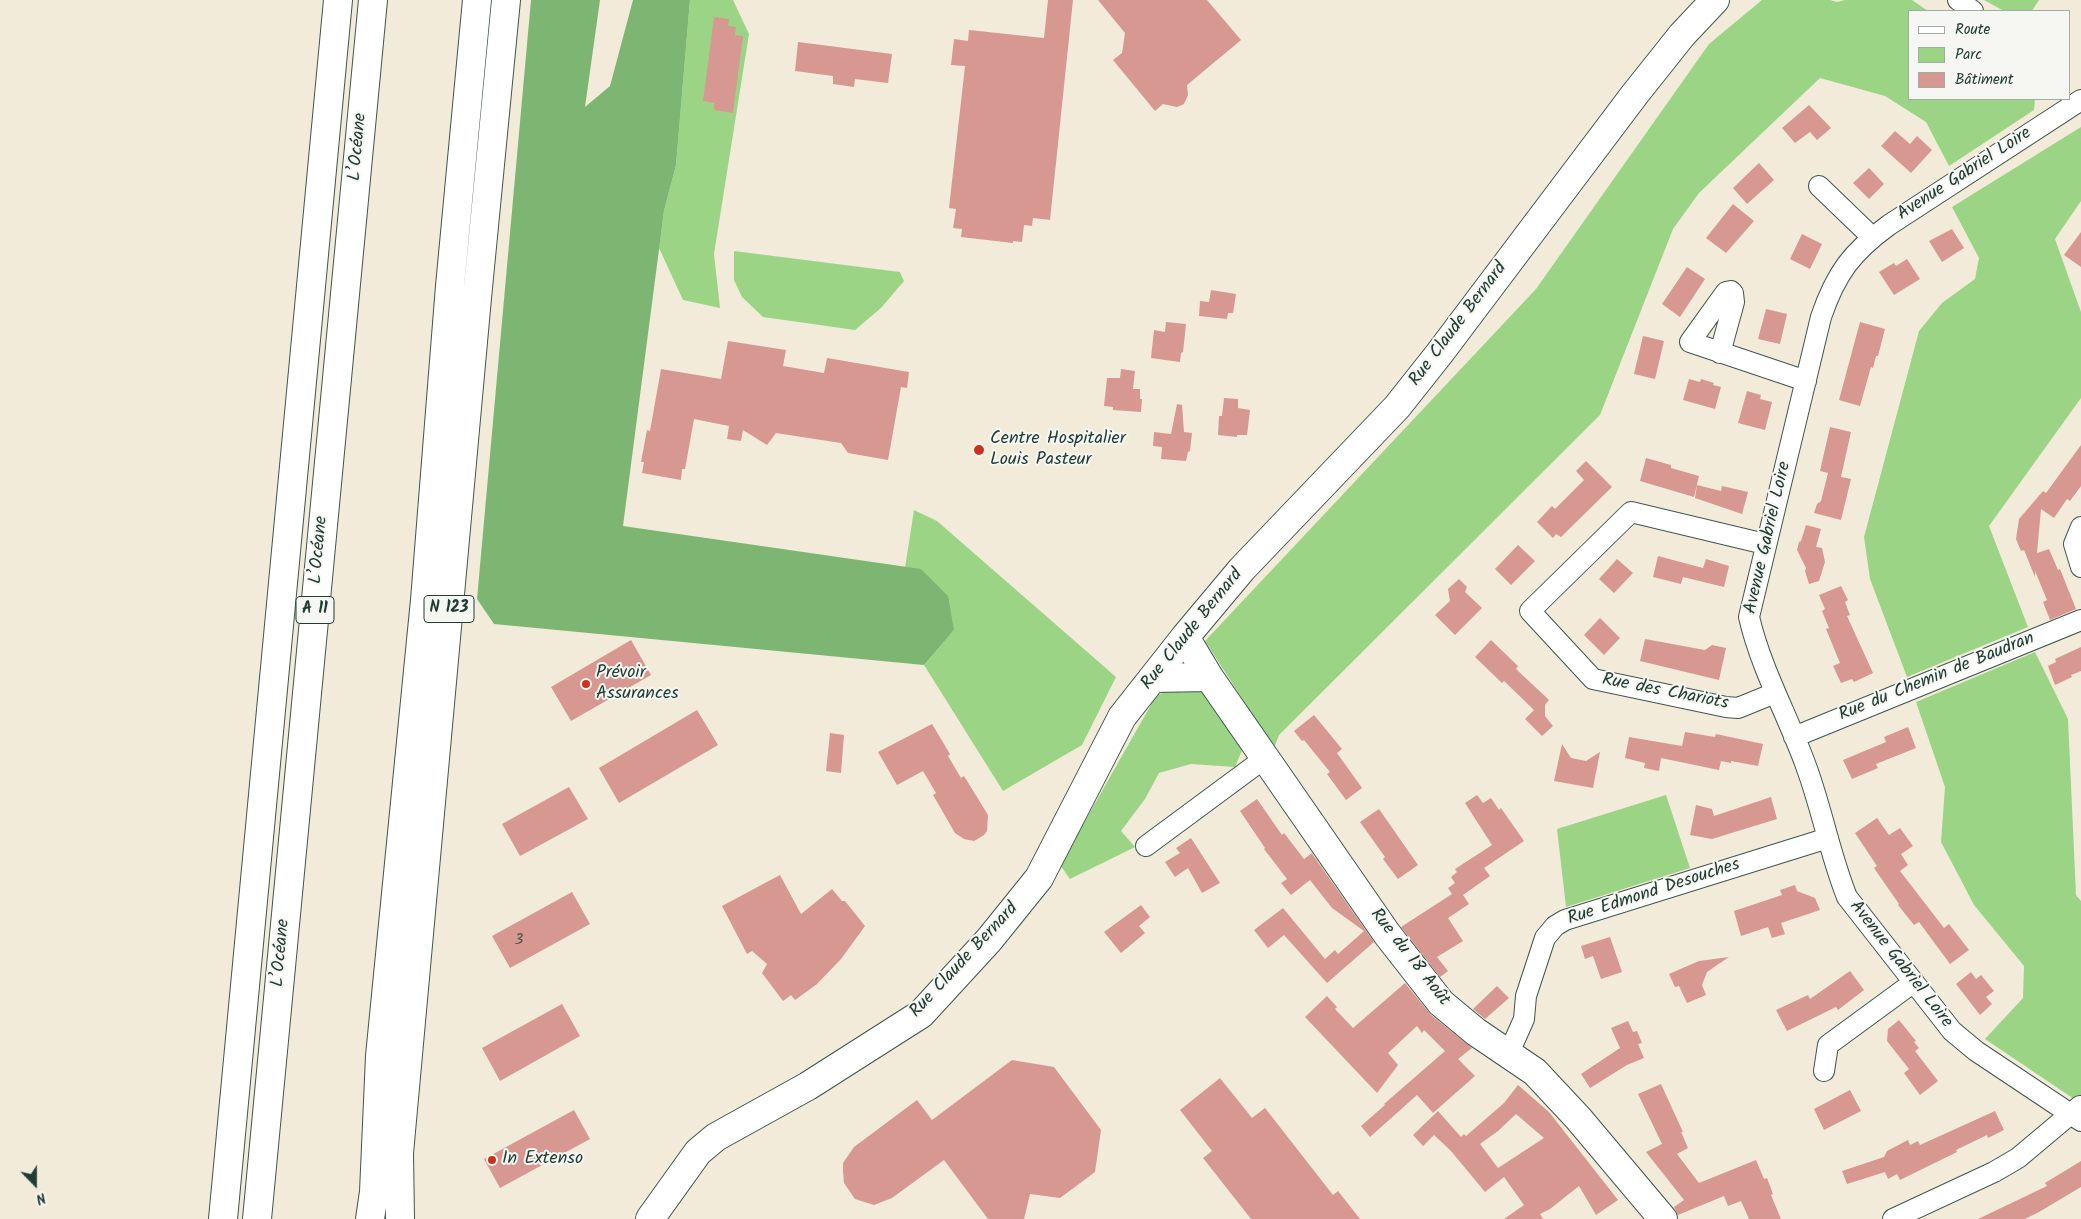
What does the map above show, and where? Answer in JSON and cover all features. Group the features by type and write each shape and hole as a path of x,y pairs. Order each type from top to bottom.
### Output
{"main road":[{"name":"L’Océane","path":"223,1219 338,0"},
{"name":"L’Océane","path":"257,1219 373,0"},
{"name":"N 123","path":"370,1219 374,1192 380,1056 425,600 449,295 477,0"},
{"name":"N 123","path":"400,1219 398,1153 506,0"},
{"name":"Rue Claude Bernard","path":"650,1219 698,1152 716,1137 808,1086 921,1014 989,940 1039,878 1122,717 1242,569 1396,406 1439,354 1635,94 1682,35 1715,0"},
{"name":"Rue du 18 Août","path":"1185,637 1209,677 1387,934 1441,1003 1476,1032 1535,1072 1578,1118 1663,1219"},
{"path":"1153,678 1209,677"}],"street":[{"path":"1958,0 1972,10"},
{"path":"2071,86 2081,94"},
{"name":"Avenue Gabriel Loire","path":"2077,1113 1964,1042 1952,1032 1847,897 1838,877 1818,800 1757,648 1749,616 1821,317 1829,294 1844,267 1872,238 2081,100"},
{"path":"1819,186 1872,238"},
{"path":"1720,353 1806,380"},
{"name":"Rue des Chariots","path":"1766,544 1631,512 1530,611 1593,679 1738,708 1775,693"},
{"path":"2081,527 2074,544 2081,567"},
{"name":"Rue du Chemin de Baudran","path":"1794,737 2081,620"},
{"path":"1146,846 1265,758"},
{"name":"Rue Edmond Desouches","path":"1508,1055 1524,1019 1526,996 1545,938 1555,926 1565,920 1828,838"},
{"path":"1824,1071 1828,1045 1914,982"},
{"path":"1893,1219 1994,1172 2018,1158 2077,1113"}],"green space":[{"path":"531,0 600,0 585,107 610,86 633,0 690,0 676,165 664,211 623,526 921,569 948,596 954,630 924,665 494,624 477,599"},
{"path":"690,0 733,0 749,34 714,254 720,308 683,300 659,248 664,211 676,165"},
{"path":"1762,0 1830,0 1837,2 1845,0 1912,0 1927,10 1908,10 1908,100 2035,100 2034,110 1949,166 1926,122 1885,96 1820,78 1699,193 1673,229 1600,415 1279,735 1274,748 1205,641 1536,289 1709,44"},
{"path":"1984,0 2039,0 2033,10 2002,10"},
{"path":"2081,127 2081,201 2055,239 2081,312 2081,398 1989,526 2028,627 1907,677 1870,579 1864,537 1919,331 1942,303 1975,279 1979,258 1952,207"},
{"path":"734,251 900,272 904,281 881,308 855,330 763,317 742,297 734,280"},
{"path":"914,510 937,521 1116,677 1082,745 1003,791 924,665 954,630 905,568"},
{"path":"2035,652 2068,719 2076,895 2081,901 2081,1097 2077,1101 1985,1039 2023,998 2024,966 1974,905 1941,842 1945,787 1916,702"},
{"path":"1179,684 1196,686 1211,694 1243,748 1235,767 1191,764 1159,773 1145,799 1121,831 1135,847 1070,879 1060,865 1156,696"},
{"path":"1666,795 1690,868 1566,907 1557,829"}],"building":[{"path":"1048,0 1073,0 1050,220 1033,218 1032,226 1024,225 1022,242 1013,241 1013,243 961,237 962,229 953,228 956,209 949,208 965,66 951,65 954,39 968,41 969,30 1044,38"},
{"path":"1098,0 1207,0 1241,40 1187,85 1188,95 1184,104 1177,107 1163,104 1155,111 1113,60 1122,53 1125,33"},
{"path":"714,17 729,19 728,26 736,27 735,35 743,36 733,113 714,110 714,103 703,101"},
{"path":"798,42 892,54 888,83 855,79 854,87 833,84 833,76 795,71"},
{"path":"1809,105 1831,128 1817,140 1810,132 1795,143 1782,128"},
{"path":"1895,131 1910,144 1917,136 1932,150 1911,173 1881,146"},
{"path":"1759,163 1774,180 1747,204 1733,188"},
{"path":"1869,168 1884,184 1869,199 1853,183"},
{"path":"1733,204 1754,221 1726,253 1706,238"},
{"path":"1952,229 1964,248 1942,262 1929,241"},
{"path":"2081,232 2081,267 2064,255"},
{"path":"1802,234 1822,244 1810,269 1790,259"},
{"path":"1907,259 1920,279 1894,295 1879,272 1894,263 1896,266"},
{"path":"1687,267 1705,279 1680,317 1662,304"},
{"path":"1211,290 1236,294 1233,313 1228,313 1227,319 1199,316 1200,301 1209,302"},
{"path":"1766,309 1787,314 1780,344 1758,339"},
{"path":"1166,322 1186,324 1180,362 1151,358 1154,330 1165,332"},
{"path":"1860,322 1885,329 1878,356 1876,356 1873,368 1871,367 1860,406 1839,400"},
{"path":"1643,336 1664,341 1655,379 1634,374"},
{"path":"728,341 786,350 783,366 824,373 827,358 909,372 907,388 901,387 888,460 848,453 841,443 776,433 767,445 743,430 741,441 727,439 729,426 694,419 685,469 682,469 681,480 642,473 644,462 641,462 647,430 650,431 661,369 721,379"},
{"path":"1121,369 1135,371 1133,389 1140,389 1140,399 1142,399 1141,412 1113,410 1113,407 1104,406 1107,378 1120,378"},
{"path":"1689,379 1700,382 1701,379 1721,387 1715,409 1683,400"},
{"path":"1747,391 1761,395 1760,399 1772,402 1765,430 1738,423"},
{"path":"1224,398 1238,399 1238,408 1250,410 1247,435 1237,435 1237,437 1218,435 1219,416 1222,416"},
{"path":"1177,404 1182,405 1184,432 1192,433 1190,451 1186,461 1161,459 1162,447 1153,446 1154,432 1171,434"},
{"path":"1830,427 1851,432 1841,477 1851,479 1841,520 1814,513 1817,504 1821,501 1828,473 1820,471"},
{"path":"2081,445 2081,486 2070,501 2067,499 2054,518 2041,509 2037,553 2049,549 2058,570 2060,569 2076,609 2050,620 2043,602 2047,600 2035,571 2035,577 2024,550 2021,551 2016,539 2019,519 2043,491 2046,493"},
{"path":"1646,458 1699,476 1694,497 1640,481"},
{"path":"1586,461 1612,487 1561,537 1556,534 1553,538 1537,522 1552,506 1555,509 1584,480 1576,471"},
{"path":"1697,485 1721,491 1722,486 1748,492 1742,514 1695,498"},
{"path":"1806,525 1821,529 1816,547 1822,548 1825,562 1819,581 1809,584 1805,571 1806,568 1797,550"},
{"path":"1518,545 1535,561 1511,585 1495,569"},
{"path":"1658,556 1703,568 1706,559 1729,566 1724,587 1683,577 1681,584 1653,577"},
{"path":"1617,559 1633,573 1614,593 1599,579"},
{"path":"1459,579 1467,587 1465,592 1482,608 1455,635 1435,615 1450,601 1448,589"},
{"path":"1841,586 1848,600 1845,602 1850,615 1847,616 1873,673 1854,682 1852,679 1841,683 1833,666 1840,663 1826,629 1829,628 1822,611 1825,609 1819,595"},
{"path":"1600,618 1620,638 1604,655 1584,635"},
{"path":"1645,639 1705,650 1712,645 1726,648 1719,680 1640,661"},
{"path":"631,640 651,675 571,721 551,687"},
{"path":"1491,640 1518,666 1516,669 1549,700 1545,705 1545,716 1553,726 1542,736 1525,719 1534,710 1504,681 1502,683 1475,657"},
{"path":"2081,647 2081,671 2055,685 2048,666 2056,662 2055,659"},
{"path":"697,710 718,745 619,803 599,768"},
{"path":"1314,715 1342,749 1337,753 1362,788 1346,800 1327,774 1330,772 1304,740 1302,741 1294,731"},
{"path":"932,724 950,754 948,756 961,778 964,776 988,815 987,831 974,841 964,839 955,833 933,795 936,793 923,771 897,785 878,752"},
{"path":"1908,727 1916,748 1876,764 1878,768 1852,779 1843,760 1886,742 1884,737"},
{"path":"1685,732 1715,737 1716,734 1763,744 1758,766 1721,761 1719,770 1661,758 1659,771 1644,768 1645,763 1625,758 1629,737 1682,746"},
{"path":"830,733 844,735 841,773 826,771"},
{"path":"1562,744 1571,758 1586,761 1600,752 1593,788 1554,781"},
{"path":"569,787 588,819 520,856 502,824"},
{"path":"1477,795 1483,803 1491,798 1499,810 1501,808 1524,841 1484,868 1490,876 1463,895 1469,904 1448,918 1463,941 1437,957 1448,971 1440,977 1401,927 1452,894 1448,888 1455,883 1451,877 1457,872 1455,869 1492,845 1465,803"},
{"path":"1771,797 1777,819 1712,839 1690,835 1696,805 1712,809 1714,816"},
{"path":"1257,799 1282,835 1284,833 1304,859 1312,853 1374,942 1327,983 1284,935 1268,948 1254,930 1283,908 1325,959 1335,950 1338,954 1364,931 1332,908 1310,880 1291,895 1281,883 1287,879 1264,849 1240,811"},
{"path":"1379,809 1418,865 1398,879 1360,822"},
{"path":"1877,818 1889,835 1900,828 1913,846 1901,854 1908,865 1900,871 1944,928 1949,924 1969,950 1950,964 1919,922 1914,925 1898,905 1874,868 1877,866 1855,833"},
{"path":"1191,838 1220,883 1202,893 1188,868 1175,877 1165,862 1180,853 1176,848"},
{"path":"780,875 801,914 832,889 842,901 845,901 865,926 841,959 817,984 795,1000 791,995 783,1001 762,973 767,964 752,951 747,954 722,906"},
{"path":"1795,885 1797,891 1815,898 1820,910 1781,923 1785,934 1772,938 1768,927 1741,936 1734,911 1782,895 1780,890"},
{"path":"572,892 590,924 510,968 492,936"},
{"path":"1141,905 1150,917 1139,926 1145,933 1121,953 1104,932"},
{"path":"1610,937 1622,972 1601,979 1593,956 1585,959 1581,946"},
{"path":"1729,957 1707,972 1702,985 1706,995 1687,1003 1679,986 1675,987 1669,974 1699,961"},
{"path":"1850,971 1864,990 1838,1010 1836,1007 1787,1031 1776,1010 1808,995 1810,999"},
{"path":"1971,972 1976,979 1981,975 1994,991 1986,997 1992,1004 1980,1015 1956,984"},
{"path":"1405,983 1431,1015 1472,1048 1458,1059 1475,1076 1433,1113 1417,1095 1370,1137 1361,1126 1445,1051 1424,1030 1422,1033 1417,1026 1388,1053 1398,1065 1377,1093 1305,1017 1327,996 1337,1007 1335,1009 1353,1028"},
{"path":"1497,986 1509,998 1485,1019 1473,1009"},
{"path":"562,1004 580,1036 500,1081 482,1048"},
{"path":"1899,1020 1916,1041 1914,1042 1919,1048 1915,1051 1938,1081 1920,1095 1904,1073 1909,1069 1887,1041 1888,1029"},
{"path":"1628,1021 1633,1032 1637,1031 1642,1043 1638,1044 1644,1058 1627,1065 1590,1088 1581,1074 1620,1048 1611,1028"},
{"path":"1012,1060 1054,1067 1101,1130 1095,1172 1060,1198 1030,1194 1024,1219 988,1219 944,1160 892,1198 874,1205 855,1199 844,1183 843,1171 843,1163 854,1147 917,1100 932,1120"},
{"path":"1220,1078 1252,1118 1265,1108 1333,1195 1338,1191 1360,1219 1251,1219 1203,1158 1212,1151 1180,1110"},
{"path":"1661,1084 1683,1132 1681,1132 1688,1148 1677,1154 1699,1183 1756,1160 1764,1179 1767,1178 1773,1194 1771,1195 1781,1219 1749,1219 1741,1201 1728,1206 1724,1196 1678,1215 1674,1207 1684,1200 1646,1152 1662,1144 1638,1094"},
{"path":"1518,1085 1549,1112 1618,1200 1596,1215 1579,1186 1550,1209 1540,1214 1543,1219 1504,1219 1524,1205 1504,1177 1485,1192 1451,1151 1434,1135 1423,1146 1413,1135 1438,1111 1461,1137 1464,1134 1466,1136 1504,1103","holes":["1516,1114 1544,1138 1498,1168 1480,1144 1498,1131"]},
{"path":"1850,1090 1861,1111 1824,1130 1814,1109"},
{"path":"574,1110 590,1139 500,1188 484,1159"},
{"path":"1995,1111 2004,1130 1988,1138 1987,1135 1900,1180 1897,1174 1888,1179 1885,1172 1847,1184 1842,1171 1884,1157 1887,1151 1908,1140 1910,1145 1918,1141 1920,1145"},
{"path":"2081,1161 2081,1187 2039,1212 2025,1219 1978,1219 2047,1186 2045,1183"}],"place":[{"name":"Centre Hospitalier Louis Pasteur","path":"979,450"},
{"name":"Prévoir Assurances","path":"586,684"},
{"name":"In Extenso","path":"492,1160"}]}
